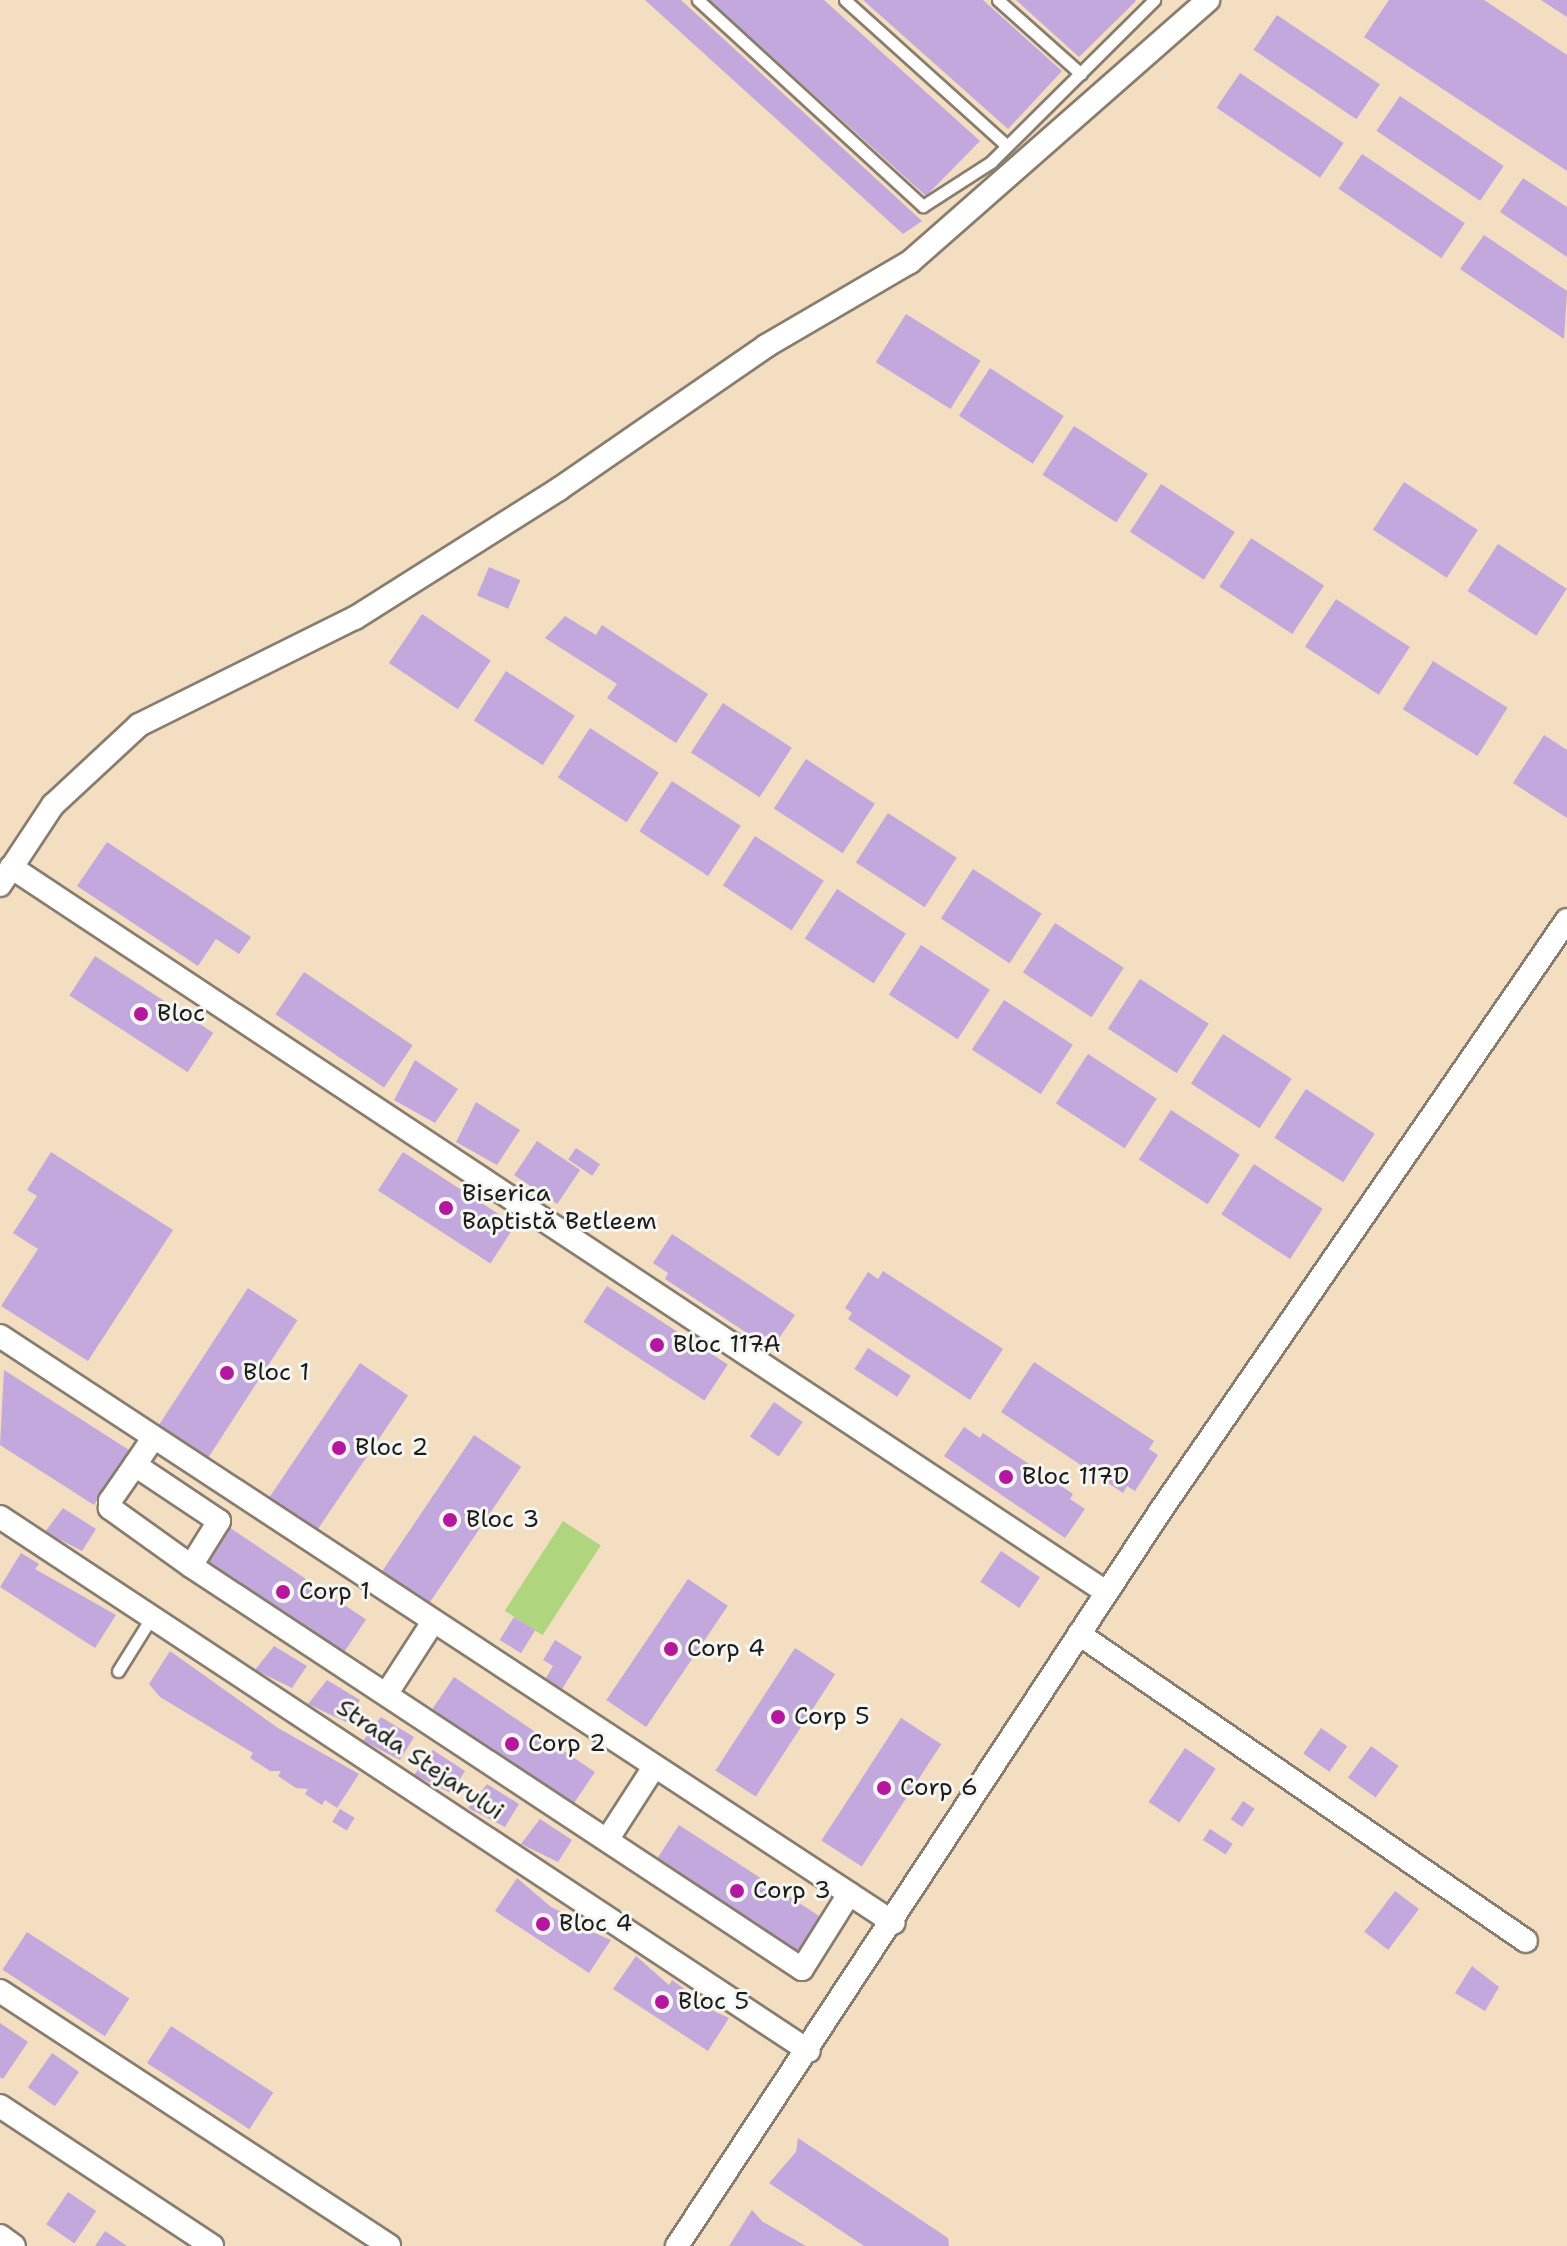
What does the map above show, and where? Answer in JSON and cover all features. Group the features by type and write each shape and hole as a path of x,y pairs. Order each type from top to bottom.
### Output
{"street":[{"path":"1106,1592 6,876 53,805 139,725 355,618 559,489 766,346 910,262 1208,0"},
{"path":"677,2246 894,1923 1106,1592 1567,920"},
{"path":"0,1336 152,1440 894,1923"},
{"path":"152,1440 110,1501 112,1513 802,1969 849,1894"},
{"path":"135,1465 219,1521 191,1566"},
{"name":"Strada Stejarului","path":"0,1517 153,1615 809,2051"},
{"path":"387,1693 433,1622"},
{"path":"1079,1634 1526,1941"},
{"path":"607,1840 654,1767"},
{"path":"0,1991 389,2246"},
{"path":"0,2106 212,2246"},
{"path":"0,2236 14,2246"}],"lane":[{"path":"698,0 923,206 1007,146 1154,0"},
{"path":"845,0 1007,146"},
{"path":"998,0 1081,74"},
{"path":"118,1671 153,1615"}],"green space":[{"path":"563,1521 601,1546 542,1635 505,1611"}],"building":[{"path":"645,0 681,0 922,221 903,234"},
{"path":"709,0 824,0 980,141 926,196"},
{"path":"863,0 983,0 1062,71 1008,129"},
{"path":"1016,0 1135,0 1136,1 1079,57"},
{"path":"1389,0 1484,0 1567,55 1567,171 1364,37"},
{"path":"1541,0 1567,0 1567,17"},
{"path":"1277,15 1380,84 1356,119 1254,50"},
{"path":"1240,73 1344,143 1320,178 1217,108"},
{"path":"1400,96 1504,166 1480,201 1377,131"},
{"path":"1362,154 1465,223 1441,258 1339,189"},
{"path":"1523,178 1567,207 1567,257 1500,212"},
{"path":"1484,235 1567,291 1564,339 1460,269"},
{"path":"906,314 981,361 950,409 876,362"},
{"path":"990,368 1064,416 1033,464 959,416"},
{"path":"1074,426 1148,474 1116,523 1042,475"},
{"path":"1404,482 1478,530 1447,578 1373,530"},
{"path":"1161,484 1235,532 1204,580 1130,532"},
{"path":"1251,538 1324,585 1292,634 1219,587"},
{"path":"1498,544 1567,589 1536,636 1468,591"},
{"path":"489,567 520,580 508,609 477,596"},
{"path":"1336,599 1410,647 1379,695 1305,647"},
{"path":"422,614 491,660 458,709 389,663"},
{"path":"565,616 596,635 602,625 708,694 676,743 607,698 617,684 545,638"},
{"path":"1433,661 1508,708 1477,756 1403,709"},
{"path":"506,671 575,716 543,765 474,720"},
{"path":"723,703 792,748 760,797 691,752"},
{"path":"590,728 659,773 627,822 558,777"},
{"path":"1544,735 1567,750 1567,818 1513,783"},
{"path":"806,759 875,804 843,853 774,808"},
{"path":"672,781 741,826 708,876 639,831"},
{"path":"888,813 957,858 925,907 856,862"},
{"path":"755,836 824,881 792,930 723,885"},
{"path":"107,842 251,937 239,954 216,939 198,966 77,886"},
{"path":"973,869 1042,914 1010,963 941,918"},
{"path":"837,889 906,934 874,983 805,938"},
{"path":"1055,923 1124,968 1092,1017 1023,972"},
{"path":"921,945 990,990 958,1039 889,994"},
{"name":"Bloc","path":"95,956 213,1033 188,1072 69,995"},
{"path":"304,972 413,1045 384,1088 275,1014"},
{"path":"1140,979 1209,1024 1177,1073 1108,1028"},
{"path":"1004,1000 1073,1045 1041,1094 972,1049"},
{"path":"1223,1034 1292,1079 1260,1128 1191,1083"},
{"path":"1088,1054 1157,1099 1125,1148 1056,1103"},
{"path":"415,1060 458,1089 435,1123 394,1100"},
{"path":"1306,1089 1375,1134 1343,1182 1274,1138"},
{"path":"476,1102 520,1130 497,1165 456,1142"},
{"path":"1171,1110 1240,1155 1208,1204 1139,1159"},
{"path":"537,1141 580,1170 557,1204 514,1175"},
{"path":"576,1148 600,1164 592,1176 568,1160"},
{"path":"51,1152 173,1230 88,1361 1,1306 38,1249 13,1233 37,1196 27,1190"},
{"name":"Biserica Baptistă Betleem","path":"403,1152 515,1225 490,1264 378,1191"},
{"path":"1254,1164 1323,1209 1290,1259 1221,1214"},
{"path":"672,1234 795,1315 775,1344 759,1333 756,1339 665,1279 668,1273 653,1263"},
{"path":"883,1271 1003,1349 970,1400 848,1319 852,1313 845,1308 868,1272 878,1279"},
{"name":"Bloc 117A","path":"607,1286 728,1364 704,1400 584,1322"},
{"name":"Bloc 1","path":"248,1288 297,1320 207,1460 157,1428"},
{"path":"868,1348 911,1376 897,1397 854,1369"},
{"path":"1034,1362 1154,1441 1149,1449 1158,1455 1135,1491 1127,1486 1123,1493 1001,1412"},
{"name":"Bloc 2","path":"360,1363 408,1395 316,1531 268,1499"},
{"path":"4,1370 129,1450 94,1505 0,1445"},
{"path":"774,1402 803,1422 779,1456 750,1436"},
{"name":"Bloc 117D","path":"964,1427 980,1438 983,1433 1073,1494 1070,1499 1085,1509 1065,1538 944,1456"},
{"name":"Bloc 3","path":"474,1435 521,1467 428,1605 381,1573"},
{"path":"63,1508 96,1529 82,1551 45,1532"},
{"name":"Corp 1","path":"226,1525 366,1620 340,1658 200,1564"},
{"path":"1001,1551 1040,1577 1019,1608 980,1582"},
{"path":"21,1553 39,1564 35,1569 116,1615 95,1648 0,1587"},
{"name":"Corp 4","path":"688,1579 728,1606 646,1727 606,1700"},
{"path":"514,1617 535,1630 521,1653 500,1640"},
{"path":"555,1640 582,1657 559,1694 543,1683 553,1666 543,1660"},
{"path":"274,1646 307,1666 292,1688 255,1670"},
{"name":"Corp 5","path":"795,1648 835,1674 756,1797 715,1770"},
{"path":"170,1651 278,1728 359,1774 337,1808 325,1800 322,1805 305,1794 308,1789 296,1788 278,1776 281,1771 270,1771 250,1758 253,1753 160,1697 149,1684"},
{"name":"Corp 2","path":"454,1677 595,1772 569,1811 428,1716"},
{"path":"327,1680 360,1700 346,1722 308,1704"},
{"path":"381,1717 414,1737 400,1760 363,1741"},
{"name":"Corp 6","path":"901,1718 941,1744 862,1867 821,1840"},
{"path":"1321,1728 1347,1746 1329,1772 1303,1753"},
{"path":"1371,1746 1399,1766 1376,1798 1348,1778"},
{"path":"1185,1748 1216,1769 1179,1823 1149,1802"},
{"path":"433,1750 465,1771 451,1793 414,1775"},
{"path":"487,1784 519,1804 505,1827 468,1808"},
{"path":"1243,1801 1255,1809 1242,1827 1231,1819"},
{"path":"340,1809 355,1818 347,1831 332,1822"},
{"path":"540,1819 572,1840 558,1862 521,1844"},
{"name":"Corp 3","path":"679,1825 821,1917 795,1956 653,1864"},
{"path":"1210,1829 1233,1844 1226,1855 1203,1840"},
{"name":"Bloc 4","path":"517,1878 551,1907 581,1921 578,1926 611,1940 589,1973 495,1911"},
{"path":"1395,1891 1419,1909 1388,1950 1364,1932"},
{"path":"27,1932 129,1998 105,2036 2,1970"},
{"name":"Bloc 5","path":"636,1956 669,1985 672,1980 699,1999 696,2003 729,2018 708,2051 613,1989"},
{"path":"1472,1966 1499,1987 1485,2011 1455,1993"},
{"path":"0,2023 28,2042 3,2079 0,2077"},
{"path":"171,2026 273,2092 249,2129 147,2063"},
{"path":"52,2053 79,2072 55,2106 28,2087"},
{"path":"798,2138 948,2238 949,2246 864,2246 769,2183 796,2152"},
{"path":"68,2192 96,2211 74,2243 46,2224"},
{"path":"752,2210 763,2222 806,2246 729,2246"},
{"path":"105,2231 127,2246 95,2246"}],"place":[{"name":"Bloc","path":"141,1014"},
{"name":"Biserica Baptistă Betleem","path":"446,1208"},
{"name":"Bloc 117A","path":"657,1345"},
{"name":"Bloc 1","path":"227,1373"},
{"name":"Bloc 2","path":"339,1448"},
{"name":"Bloc 117D","path":"1006,1477"},
{"name":"Bloc 3","path":"450,1520"},
{"name":"Corp 1","path":"283,1592"},
{"name":"Corp 4","path":"671,1649"},
{"name":"Corp 5","path":"778,1717"},
{"name":"Corp 2","path":"512,1744"},
{"name":"Corp 6","path":"884,1788"},
{"name":"Corp 3","path":"737,1891"},
{"name":"Bloc 4","path":"543,1924"},
{"name":"Bloc 5","path":"662,2002"}]}
